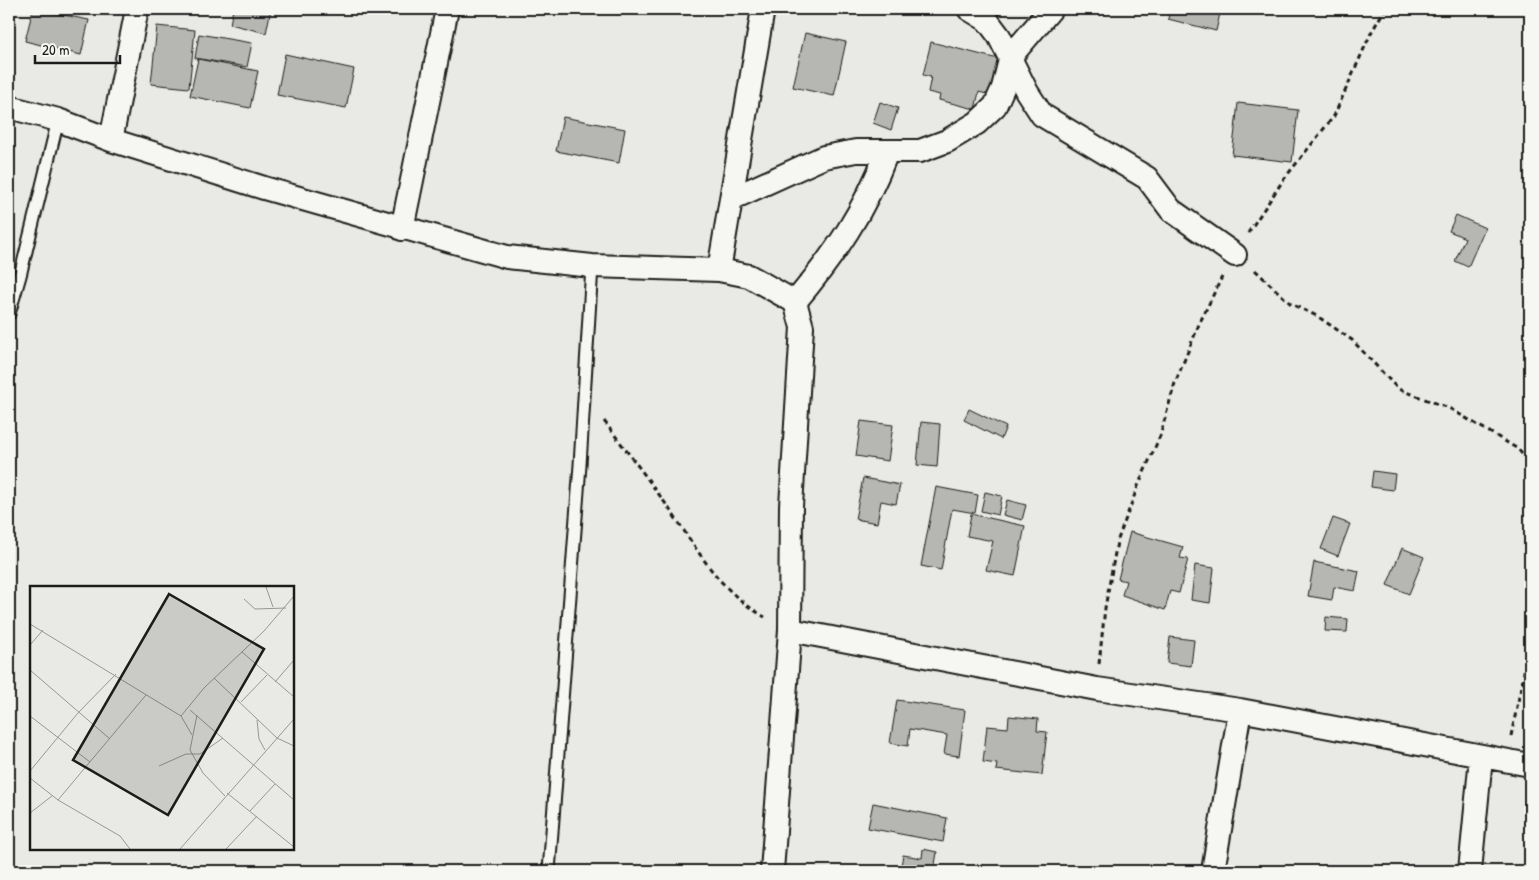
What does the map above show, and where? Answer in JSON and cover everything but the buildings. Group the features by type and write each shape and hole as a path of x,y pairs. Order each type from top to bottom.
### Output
{"street":[{"path":"110,140 138,9"},
{"path":"402,229 447,9"},
{"path":"719,270 763,9"},
{"path":"969,9 987,20 1011,56 1027,92 1042,115 1146,178 1171,210 1234,255"},
{"path":"731,199 824,157 856,151 920,151 947,141 977,123 995,106 1003,88 1011,56 1051,9"},
{"path":"9,107 58,120 110,140 402,229 507,257 592,266 719,270 749,276 795,302 802,327 791,506 790,630 772,871"},
{"path":"795,302 846,237 876,182 887,152"},
{"path":"790,630 1097,689 1240,710 1530,765"},
{"path":"1213,871 1240,710"},
{"path":"1470,871 1481,757"}],"lane":[{"path":"9,314 58,120"},
{"path":"549,871 592,266"}],"path":[{"path":"1097,689 1105,608 1117,542 1160,436 1175,383 1200,322 1234,255 1272,195 1334,116 1371,32 1385,9"},
{"path":"1234,255 1255,270 1291,304 1340,331 1372,359 1398,389 1449,408 1518,449 1530,464"},
{"path":"584,394 650,483 713,574 726,589 743,602 790,630"},
{"path":"1505,761 1529,648 1530,632"}]}
